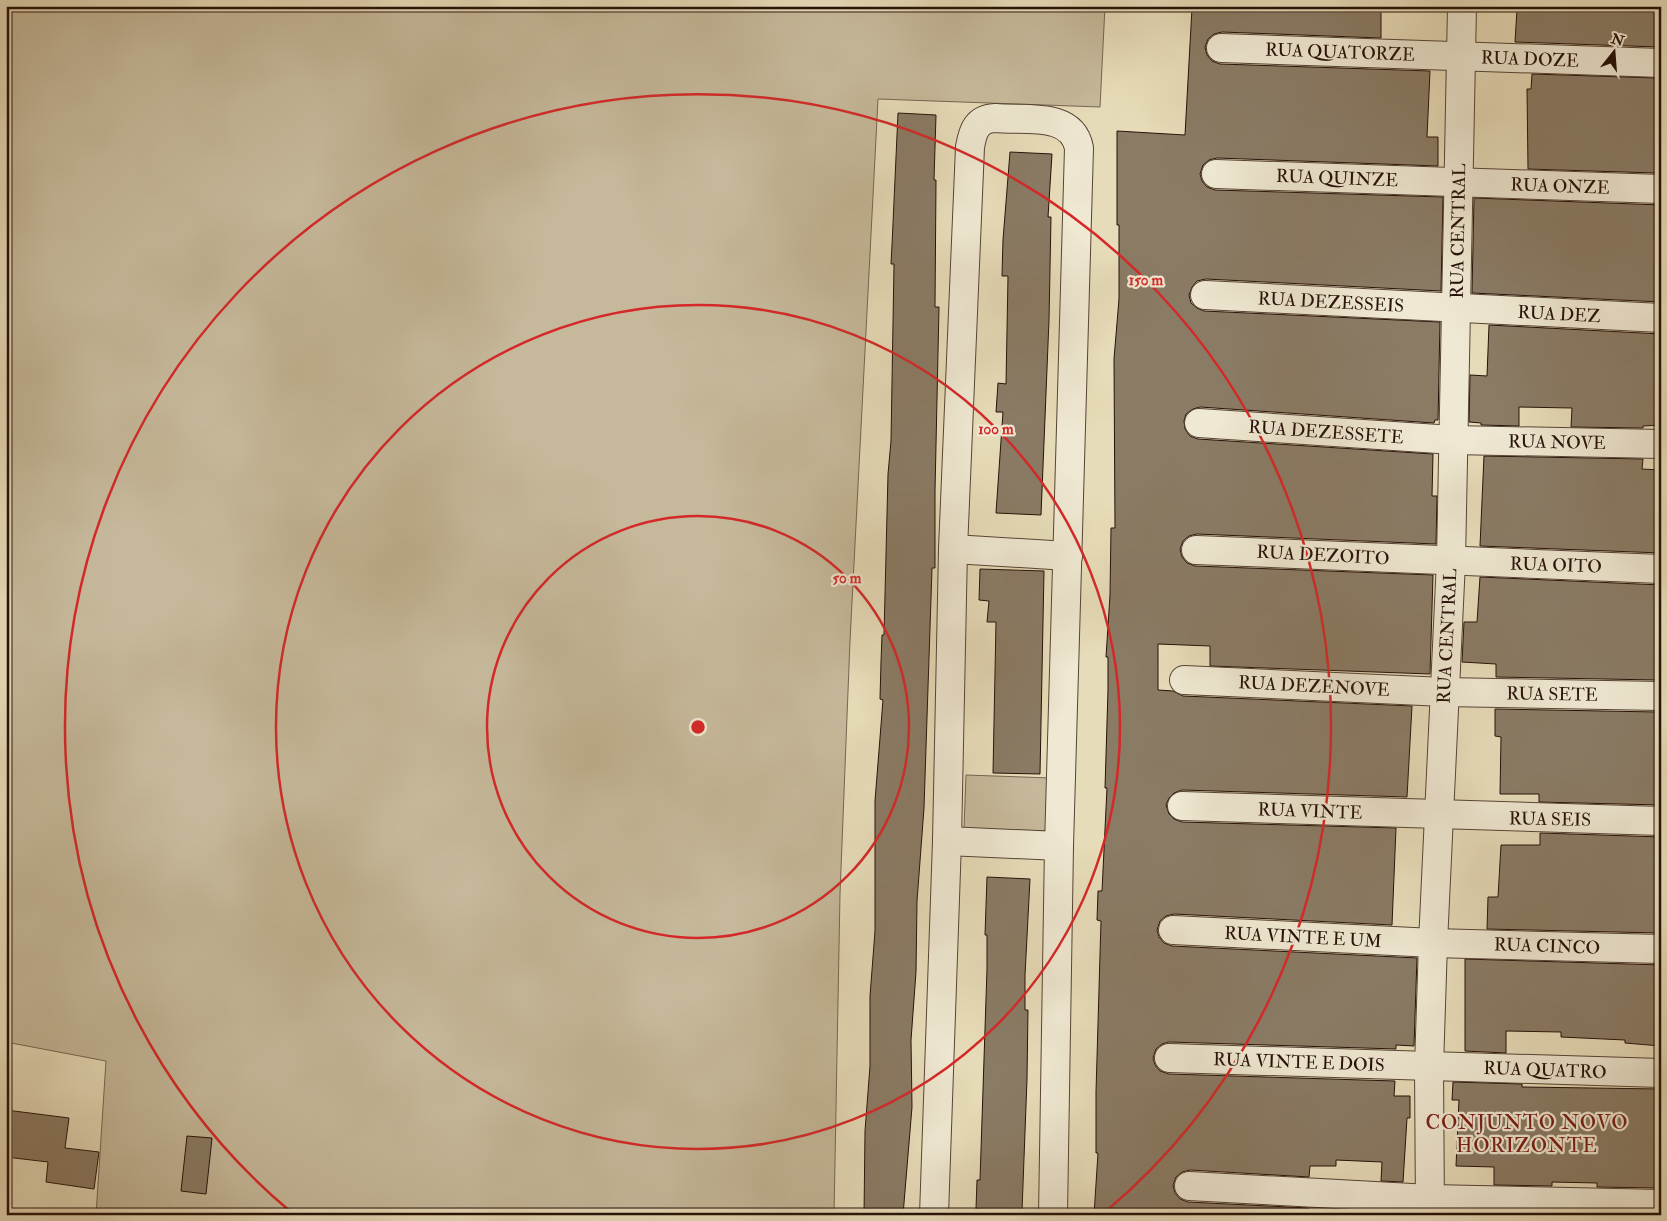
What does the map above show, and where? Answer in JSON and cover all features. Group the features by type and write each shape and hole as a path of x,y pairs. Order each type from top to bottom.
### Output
{"street":[{"name":"RUA CENTRAL","path":"1430,1207 1429,1066 1451,561 1462,6"},
{"name":"RUA QUATORZE","path":"1221,48 1460,47"},
{"name":"RUA DOZE","path":"1460,47 1661,63"},
{"path":"934,1215 947,841 953,549 972,137 974,128 986,118 1054,121 1070,129 1075,134 1079,148 1059,846 1053,1215"},
{"name":"RUA QUINZE","path":"1216,174 1459,182"},
{"name":"RUA ONZE","path":"1459,182 1661,189"},
{"name":"RUA DEZESSEIS","path":"1205,295 1457,309"},
{"name":"RUA DEZ","path":"1457,309 1661,318"},
{"name":"RUA DEZESSETE","path":"1199,423 1453,440"},
{"name":"RUA NOVE","path":"1453,440 1661,444"},
{"path":"953,549 1068,556"},
{"name":"RUA DEZOITO","path":"1196,550 1451,561"},
{"name":"RUA OITO","path":"1451,561 1661,570"},
{"name":"RUA DEZENOVE","path":"1184,680 1444,692"},
{"name":"RUA SETE","path":"1444,692 1661,696"},
{"name":"RUA VINTE","path":"1182,806 1439,816"},
{"name":"RUA SEIS","path":"1439,816 1661,822"},
{"path":"947,841 1059,846"},
{"name":"RUA VINTE E UM","path":"1173,930 1433,943"},
{"name":"RUA CINCO","path":"1433,943 1661,949"},
{"name":"RUA VINTE E DOIS","path":"1169,1058 1429,1066"},
{"name":"RUA QUATRO","path":"1429,1066 1661,1073"},
{"path":"1189,1186 1430,1207 1661,1204"}],"shaded area":[{"path":"6,6 1105,6 1100,107 878,99 850,641 840,894 834,1215 96,1215 106,1061 6,1042"},
{"path":"966,775 1051,778 1050,831 964,829"}],"building":[{"path":"1216,6 1381,6 1381,38 1222,32 1214,34 1208,39 1205,47 1207,55 1212,61 1220,64 1430,71 1427,137 1438,137 1438,166 1217,158 1209,160 1203,165 1200,174 1202,181 1207,187 1215,190 1443,197 1441,291 1206,279 1197,281 1192,287 1189,295 1191,303 1204,311 1440,322 1438,420 1435,420 1434,423 1200,407 1186,414 1184,421 1185,429 1190,436 1198,439 1433,454 1432,496 1437,496 1436,544 1197,534 1189,536 1183,541 1180,549 1182,557 1187,563 1195,566 1433,575 1430,674 1210,666 1210,646 1158,644 1158,690 1173,691 1183,696 1412,706 1407,797 1182,790 1174,793 1166,805 1169,814 1174,819 1182,822 1396,828 1392,925 1174,914 1166,916 1160,921 1157,930 1159,937 1164,943 1172,946 1417,958 1414,1046 1396,1045 1396,1049 1169,1042 1162,1044 1156,1049 1153,1058 1155,1065 1160,1071 1169,1074 1395,1081 1394,1096 1410,1096 1410,1118 1407,1118 1403,1182 1381,1181 1382,1162 1336,1160 1336,1166 1310,1166 1309,1177 1190,1170 1182,1172 1176,1177 1173,1185 1175,1193 1180,1199 1188,1202 1308,1208 1307,1215 1094,1215 1098,1153 1096,1153 1096,1092 1101,921 1097,920 1098,891 1102,891 1107,788 1105,788 1108,657 1106,657 1110,595 1111,528 1115,528 1114,359 1119,299 1117,131 1185,135 1192,8 1216,9"},
{"path":"1535,6 1660,6 1658,47 1515,42 1517,9 1535,10"},
{"path":"1532,74 1657,78 1656,173 1528,169 1527,89 1531,89"},
{"path":"898,113 936,115 934,180 936,180 935,307 939,307 935,568 932,568 924,808 917,901 916,972 911,1040 912,1107 903,1215 864,1215 865,1131 870,1066 870,996 875,931 875,801 883,700 880,699 881,662 882,635 884,635 888,474 891,441 894,264 891,264"},
{"path":"1010,152 1052,154 1048,217 1051,217 1049,320 1041,515 996,513 1003,412 996,412 998,383 1006,384 1008,276 1002,276"},
{"path":"1474,198 1661,205 1661,302 1472,293"},
{"path":"1489,325 1661,334 1661,425 1643,426 1643,428 1571,427 1572,408 1519,407 1519,426 1481,425 1481,423 1469,422 1470,375 1487,376"},
{"path":"1484,456 1643,459 1642,469 1661,470 1661,553 1480,546"},
{"path":"980,569 1044,571 1040,774 993,773 996,622 987,622 989,601 979,600"},
{"path":"1480,577 1661,585 1661,670 1656,670 1657,680 1496,677 1496,664 1462,662 1464,622 1477,622"},
{"path":"1495,709 1657,712 1657,716 1661,716 1661,805 1539,802 1539,794 1500,794 1501,737 1495,736"},
{"path":"1540,833 1661,837 1659,933 1487,929 1488,897 1498,897 1501,845 1540,845"},
{"path":"987,877 1030,879 1025,975 1025,1010 1028,1010 1022,1211 976,1209 977,1180 980,1180 987,969 987,935 985,935"},
{"path":"1465,959 1661,965 1661,1046 1625,1043 1625,1040 1561,1037 1561,1032 1506,1031 1506,1053 1465,1051"},
{"path":"1453,1082 1522,1084 1522,1087 1661,1089 1661,1188 1597,1187 1597,1183 1552,1182 1552,1186 1494,1185 1494,1167 1456,1166 1459,1100 1452,1100"},
{"path":"6,1110 69,1118 65,1148 99,1152 94,1189 46,1182 48,1162 6,1157"},
{"path":"187,1136 212,1138 206,1194 181,1191"},
{"path":"1379,1212 1401,1213 1400,1215 1379,1215"}],"district":[{"name":"CONJUNTO NOVO HORIZONTE","path":"1527,1134"}]}
